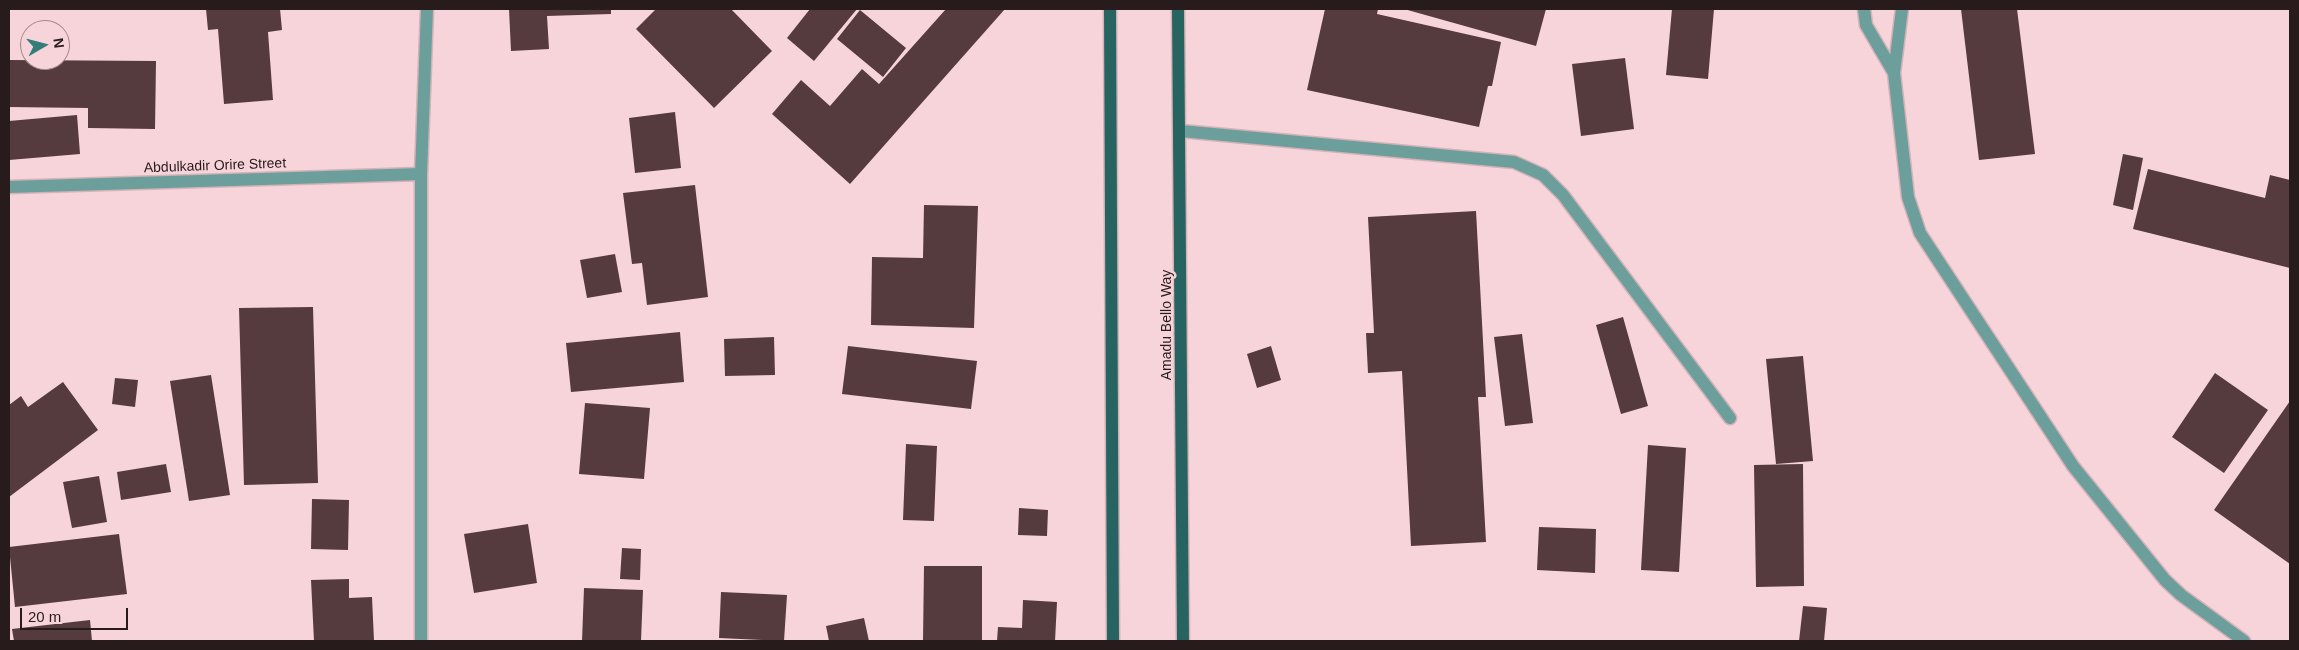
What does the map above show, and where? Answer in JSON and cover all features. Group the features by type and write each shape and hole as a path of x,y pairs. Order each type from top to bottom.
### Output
{"main road":[{"path":"1110,9 1113,641"},
{"name":"Amadu Bello Way","path":"1178,9 1181,130 1183,641"}],"street":[{"path":"421,641 421,174 427,9"},
{"path":"1864,9 1866,25 1894,73"},
{"path":"1902,9 1894,73 1908,197 1920,233 2073,466 2164,580 2181,595 2244,641"},
{"path":"1181,130 1514,162 1543,175 1563,194 1730,418"},
{"name":"Abdulkadir Orire Street","path":"9,187 421,174"}],"building":[{"path":"206,9 280,9 282,30 268,32 273,100 224,104 218,29 208,30"},
{"path":"509,9 611,9 611,14 547,16 549,49 511,51"},
{"path":"656,9 731,9 772,51 714,108 636,29"},
{"path":"810,9 857,9 814,61 787,38"},
{"path":"946,9 1005,9 850,184 772,114 801,80 830,106 862,69 879,84"},
{"path":"1325,9 1378,9 1377,14 1501,42 1492,86 1488,86 1479,127 1307,90"},
{"path":"1404,9 1546,9 1536,46"},
{"path":"1672,9 1714,9 1708,79 1666,75"},
{"path":"1961,9 2017,9 2035,154 1979,160"},
{"path":"860,10 906,48 883,77 837,39"},
{"path":"1625,58 1634,129 1581,136 1572,64"},
{"path":"9,60 20,60 20,70 70,70 70,60 156,61 155,129 88,128 88,108 9,107"},
{"path":"675,112 681,168 635,173 629,118"},
{"path":"77,115 80,154 9,160 9,121"},
{"path":"2123,154 2143,158 2133,210 2113,205"},
{"path":"2148,169 2265,198 2270,175 2290,180 2290,268 2133,229"},
{"path":"695,185 708,297 647,305 642,263 632,264 623,193"},
{"path":"924,205 978,206 974,328 871,325 872,257 923,258"},
{"path":"1476,211 1486,397 1478,397 1486,542 1411,546 1402,371 1368,373 1366,333 1374,333 1368,217"},
{"path":"615,254 622,292 587,298 580,260"},
{"path":"313,307 318,483 244,485 239,308"},
{"path":"1623,317 1648,406 1621,414 1596,325"},
{"path":"680,332 684,382 571,392 566,343"},
{"path":"1522,334 1533,423 1505,426 1494,337"},
{"path":"774,337 775,375 725,376 724,339"},
{"path":"848,346 977,361 971,409 842,394"},
{"path":"1271,346 1281,380 1257,388 1247,354"},
{"path":"1803,356 1813,461 1776,464 1766,359"},
{"path":"2215,373 2268,410 2224,473 2172,437"},
{"path":"211,375 230,495 189,501 170,381"},
{"path":"115,378 138,380 135,407 112,404"},
{"path":"63,382 98,430 9,497 9,405 21,396 28,407"},
{"path":"2290,401 2290,564 2214,510"},
{"path":"585,403 650,408 644,479 579,474"},
{"path":"906,444 937,446 934,521 903,520"},
{"path":"1648,445 1686,448 1679,572 1641,570"},
{"path":"166,464 171,492 121,500 117,472"},
{"path":"1803,464 1804,586 1756,587 1754,465"},
{"path":"99,476 107,522 72,528 63,482"},
{"path":"312,499 349,500 348,550 311,549"},
{"path":"1019,508 1048,510 1047,536 1018,535"},
{"path":"528,524 537,583 474,593 464,534"},
{"path":"1539,527 1596,529 1595,573 1537,570"},
{"path":"119,534 127,594 15,607 9,547"},
{"path":"622,548 641,549 640,580 620,579"},
{"path":"924,566 982,566 982,641 923,641"},
{"path":"349,579 349,598 372,597 374,641 314,641 311,580"},
{"path":"584,588 643,590 641,641 582,641"},
{"path":"721,592 787,595 784,641 719,638"},
{"path":"1023,600 1057,602 1055,641 997,641 998,627 1022,628"},
{"path":"1803,606 1827,608 1824,641 1799,641"},
{"path":"864,618 869,641 829,641 826,626"},
{"path":"90,620 92,641 14,641 12,629"}]}
